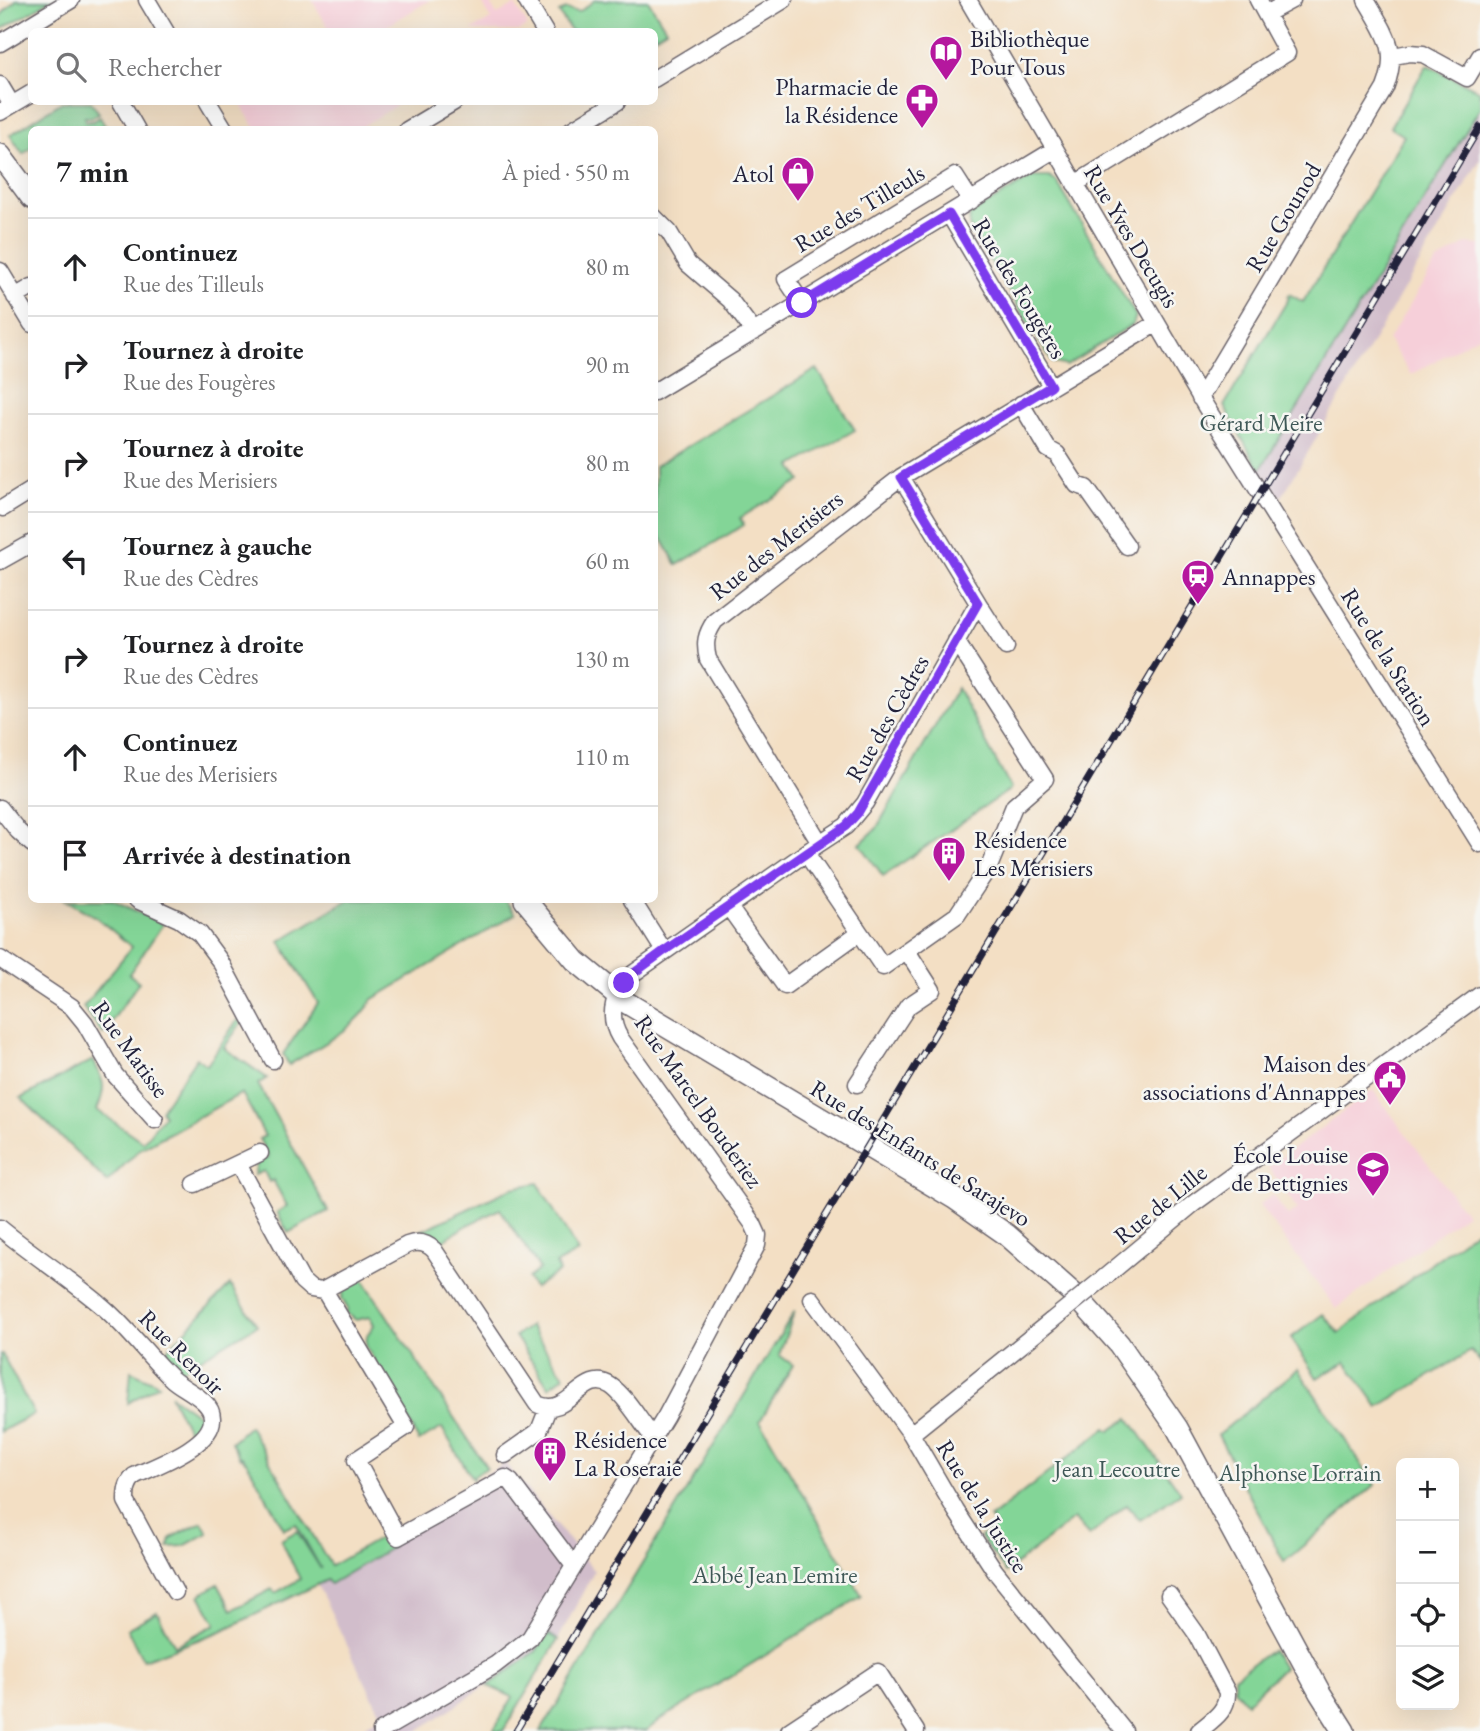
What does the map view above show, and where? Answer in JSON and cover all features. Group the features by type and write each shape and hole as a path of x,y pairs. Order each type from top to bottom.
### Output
{"main road":[{"path":"0,155 28,193"},
{"name":"Rue Marcel Bouderiez","path":"528,903 576,961 617,996"},
{"name":"Rue des Enfants de Sarajevo","path":"617,996 954,1198 1015,1241 1077,1297 1119,1344 1177,1428 1320,1693 1344,1731"},
{"name":"Rue des Enfants de Sarajevo","path":"1320,1693 1331,1731"}],"street":[{"path":"2,42 72,0"},
{"path":"147,0 164,28"},
{"path":"526,0 543,28"},
{"path":"658,77 784,0"},
{"name":"Rue Yves Decugis","path":"968,0 1200,398 1260,495"},
{"path":"1075,184 1287,53 1262,7 1292,0"},
{"path":"1366,0 1390,44 1393,55 1423,54 1467,78 1480,56"},
{"name":"Rue Gounod","path":"1200,398 1376,106 1388,80 1393,55"},
{"path":"0,85 6,109 28,95"},
{"path":"123,105 135,126"},
{"path":"210,105 223,126"},
{"path":"414,126 449,105"},
{"path":"575,126 593,108"},
{"path":"658,390 1054,150"},
{"name":"Rue des Tilleuls","path":"802,303 786,279 944,183 956,176 971,201"},
{"name":"Rue des Fougères","path":"949,214 1051,386"},
{"path":"658,221 669,232 688,264 730,300 754,331"},
{"path":"0,271 28,318"},
{"path":"15,297 28,289"},
{"name":"Rue des Merisiers","path":"820,843 708,659 706,638 715,621 901,477 1157,323"},
{"path":"1021,404 1048,449 1057,453 1077,485 1086,488 1127,546"},
{"path":"901,477 1006,647"},
{"path":"3,508 28,492"},
{"name":"Rue de la Station","path":"1260,495 1480,844"},
{"path":"0,561 28,545"},
{"name":"Rue des Cèdres","path":"820,843 846,826 858,813 978,603"},
{"path":"806,853 883,967 957,915 989,867 1014,806 1045,779 957,641"},
{"path":"0,808 28,840"},
{"path":"617,996 628,979 664,951 820,843"},
{"path":"144,903 179,919 200,934 220,961 273,1060"},
{"path":"634,903 664,951"},
{"path":"728,906 785,986 859,933"},
{"path":"857,1084 908,1006 932,990 907,951"},
{"name":"Rue Matisse","path":"0,959 72,1007 85,1023 115,1075 155,1119"},
{"name":"Rue de Lille","path":"911,1434 1193,1204 1480,995"},
{"name":"Rue Marcel Bouderiez","path":"617,996 612,1014 617,1032 753,1224 758,1240 751,1259 653,1437"},
{"path":"195,1184 260,1153"},
{"path":"238,1164 302,1281 315,1290 324,1290 407,1245 417,1242 428,1245 434,1250 534,1401 548,1409 556,1407 591,1384 605,1383 615,1389 653,1437 536,1629 524,1644 495,1665 381,1731"},
{"name":"Rue Renoir","path":"0,1228 7,1243 101,1305 174,1380 200,1399 211,1411 213,1420 210,1429 199,1443 134,1476 128,1483 126,1492 126,1501 175,1592"},
{"path":"324,1290 406,1427 356,1460 398,1536 505,1478 511,1482 574,1566"},
{"name":"Rue de la Justice","path":"812,1299 911,1434 950,1503 995,1571 1124,1731"},
{"path":"505,1455 539,1431 548,1409"},
{"path":"1169,1595 1196,1633 1227,1692 1222,1711 1199,1731"},
{"path":"789,1731 878,1672 916,1731"}],"shaded area":[{"path":"312,0 430,0 384,28 329,28"},
{"path":"481,0 498,0 491,5 497,15 515,5 528,26 475,28 491,19"},
{"path":"241,105 397,105 363,126 254,126"},
{"path":"1480,108 1480,160 1281,498 1259,469"},
{"path":"1466,244 1480,245 1480,335 1411,375 1388,340 1436,262"},
{"name":"École Louise de Bettignies","path":"1373,1090 1466,1214 1336,1309 1259,1205 1272,1195 1288,1216 1297,1209 1268,1167"},
{"path":"505,1463 594,1571 558,1640 549,1634 535,1652 418,1731 354,1731 382,1716 315,1580"}],"green space":[{"path":"16,0 51,0 0,30 0,16"},
{"path":"595,0 648,0 666,29 658,34 658,28 569,28 559,13 566,9 579,12"},
{"name":"Gérard Meire","path":"1427,65 1480,91 1480,108 1259,469 1224,406 1289,298 1287,296 1289,294 1303,302 1404,136 1390,127"},
{"path":"57,105 93,105 99,113 91,118 85,117 85,122 100,117 105,126 28,126 28,150 23,154 10,135"},
{"path":"1033,177 1049,177 1057,182 1136,316 1133,324 1066,366 1052,362 969,226 970,214"},
{"path":"817,369 855,430 792,466 801,481 740,518 744,525 677,565 658,532 658,464"},
{"path":"957,688 1011,789 883,876 860,844 876,829"},
{"path":"71,903 119,903 163,924 129,974 139,982 103,1034 83,1007 132,947 97,918"},
{"path":"343,903 507,903 515,914 372,1000 365,1011 346,1029 289,1065 283,1054 318,1003 280,941"},
{"path":"238,1019 241,1023 224,1048 267,1078 258,1084 328,1211 288,1233 277,1212 287,1206 273,1180 269,1182 264,1171 254,1175 257,1163 269,1157 259,1139 265,1136 242,1093 140,1149 107,1182 21,1098 93,1060 103,1084 97,1110 143,1142 164,1115 161,1110 196,1058 207,1065"},
{"path":"538,1183 578,1252 556,1264 559,1272 534,1288 528,1278 540,1269 500,1209 439,1243 419,1232 512,1188"},
{"path":"1480,1227 1480,1362 1471,1351 1378,1407 1346,1362 1317,1378 1291,1338 1323,1314 1339,1333"},
{"path":"363,1279 487,1468 473,1476 473,1480 442,1428 419,1441 366,1346 367,1335 374,1325 370,1317 356,1320 346,1313 348,1309 342,1299 343,1291"},
{"path":"230,1285 257,1325 178,1372 164,1353"},
{"name":"Abbé Jean Lemire","path":"795,1311 779,1355 793,1365 760,1421 862,1596 646,1731 541,1731"},
{"path":"530,1326 564,1376 549,1387 515,1336"},
{"path":"0,1354 34,1414 0,1432"},
{"name":"Alphonse Lorrain","path":"1298,1369 1375,1485 1284,1562 1218,1435"},
{"path":"131,1371 159,1384 128,1403"},
{"path":"170,1395 198,1415 199,1427 191,1436"},
{"name":"Jean Lecoutre","path":"1129,1418 1181,1493 1140,1520 1127,1505 1089,1536 1074,1519 1006,1572 980,1537 996,1526 990,1518 1106,1428 1110,1431"},
{"path":"249,1426 331,1566 385,1535 392,1547 330,1584 327,1580 219,1632 143,1660 127,1629 157,1612 175,1646 216,1624 200,1595 218,1584 232,1610 272,1589 275,1593 300,1579 281,1540 297,1531 321,1569 296,1524 284,1529 248,1464 240,1458 231,1442"},
{"path":"202,1522 208,1533 184,1546 169,1547 171,1538"},
{"path":"549,1634 558,1640 503,1731 493,1731 513,1697 488,1686 535,1652"},
{"path":"1272,1650 1283,1668 1246,1703 1234,1689 1234,1677"}],"railway":[{"path":"516,1731 1480,127"}],"place":[{"name":"Bibliothèque Pour Tous","path":"946,82"},
{"name":"Pharmacie de la Résidence","path":"922,130"},
{"name":"Atol","path":"798,203"},
{"name":"Annappes","path":"1198,606"},
{"name":"Résidence Les Merisiers","path":"949,883"},
{"name":"Maison des associations d'Annappes","path":"1390,1107"},
{"name":"École Louise de Bettignies","path":"1373,1198"},
{"name":"Résidence La Roseraie","path":"550,1483"}],"route":[{"path":"624,983 664,951 846,826 858,813 978,603 901,477 1051,386 949,214 802,303"}]}
